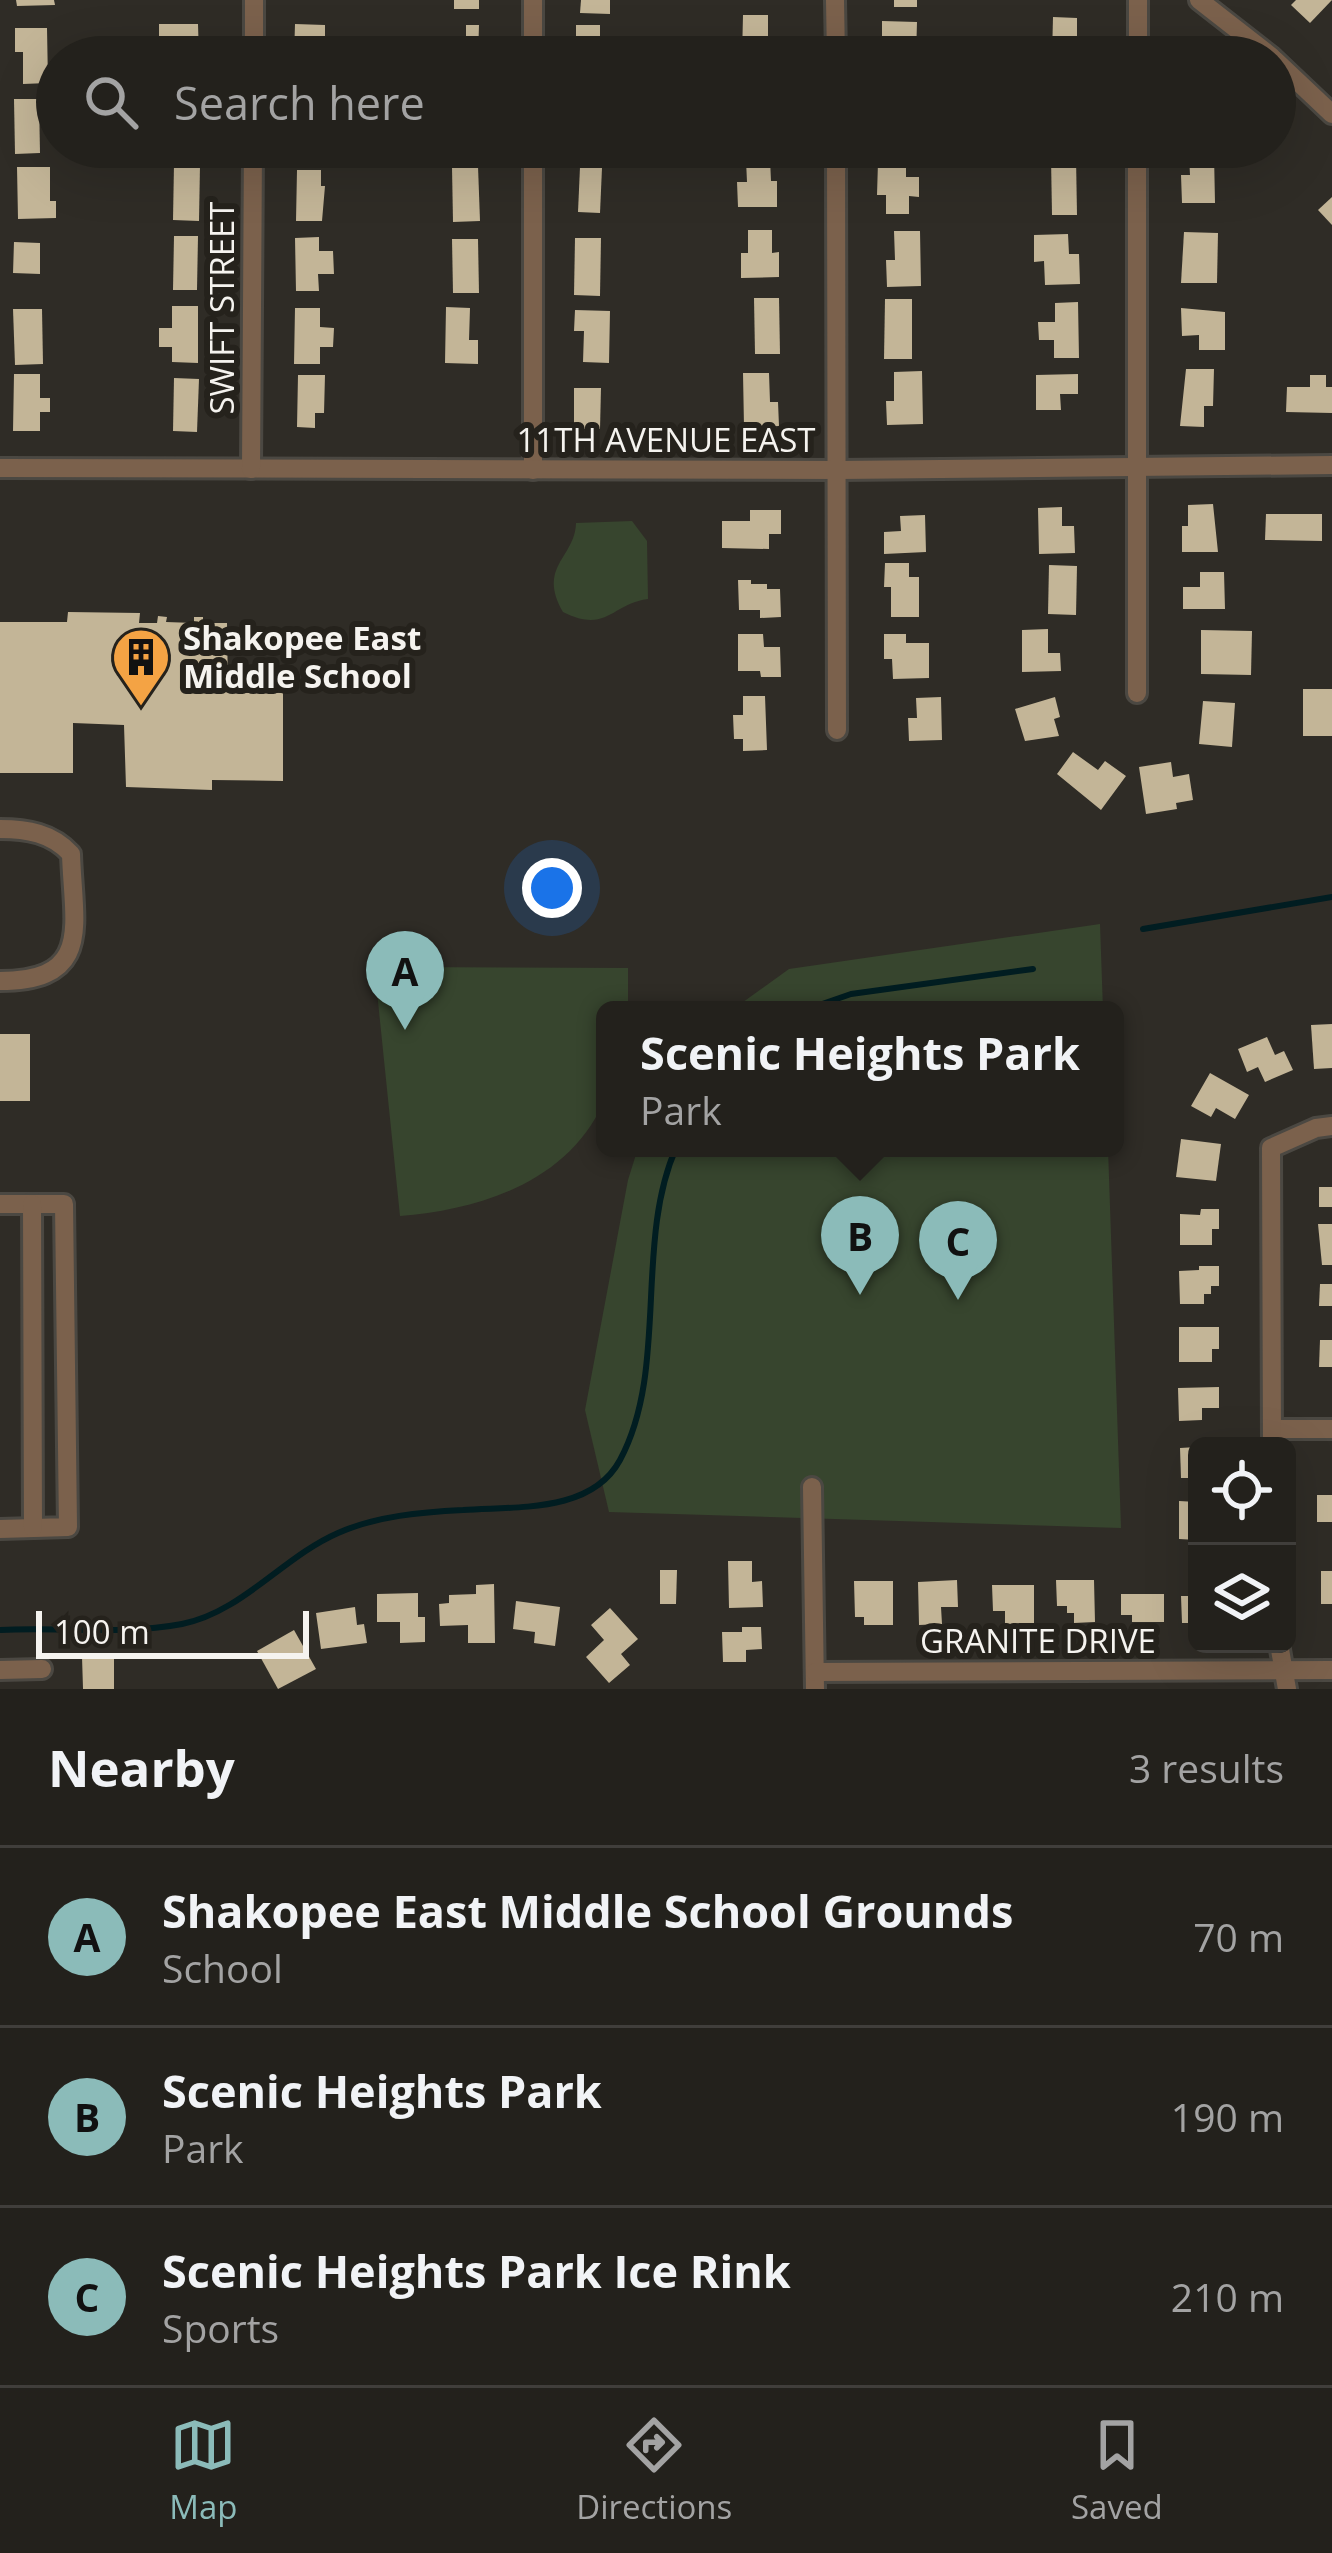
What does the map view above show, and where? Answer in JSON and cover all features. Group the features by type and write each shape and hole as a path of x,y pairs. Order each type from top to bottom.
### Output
{"street":[{"path":"254,0 254,36"},
{"path":"533,0 533,36"},
{"path":"836,0 836,36"},
{"path":"1138,0 1138,36"},
{"path":"1199,0 1244,36"},
{"path":"1296,80 1332,114"},
{"name":"SWIFT STREET","path":"251,470 254,168"},
{"path":"533,168 533,470"},
{"path":"836,168 837,730"},
{"path":"1137,168 1137,693"},
{"name":"11TH AVENUE EAST","path":"0,468 839,470 1332,465"},
{"path":"0,829 25,829 60,841 71,854 73,946 55,972 32,981 0,981"},
{"path":"1332,1126 1316,1127 1271,1148 1272,1437 1332,1429"},
{"path":"0,1204 64,1204 68,1527 0,1529"},
{"path":"32,1204 33,1528"},
{"path":"812,1487 815,1680"},
{"path":"0,1670 42,1670"},
{"name":"GRANITE DRIVE","path":"815,1680 1284,1680 1332,1670"}],"green space":[{"path":"632,521 647,541 648,599 599,619 563,612 556,596 555,573 576,523"},
{"path":"1100,924 1103,1001 745,1001 789,969"},
{"path":"391,967 628,968 628,1001 596,1001 596,1115 587,1130 568,1153 518,1187 460,1207 400,1216 376,982"},
{"path":"635,1157 1108,1157 1121,1528 609,1512 585,1410"}],"building":[{"path":"16,0 54,0 55,5 17,6"},
{"path":"454,0 479,0 479,9 454,9"},
{"path":"581,0 610,0 610,14 580,13"},
{"path":"894,0 917,0 917,7 894,7"},
{"path":"1296,0 1332,0 1310,23 1291,5"},
{"path":"743,15 768,15 768,36 742,36"},
{"path":"1053,17 1077,18 1077,36 1053,36"},
{"path":"882,21 917,22 917,36 882,36"},
{"path":"159,24 198,24 198,36 159,36"},
{"path":"295,24 325,25 325,36 295,36"},
{"path":"466,25 479,25 479,36 466,36"},
{"path":"576,25 600,25 600,36 576,36"},
{"path":"15,28 47,28 47,36 36,36 36,83 23,84 23,52 15,52"},
{"path":"14,99 36,99 36,153 15,154"},
{"path":"17,167 50,168 50,201 56,201 56,218 18,219"},
{"path":"174,168 200,168 199,221 173,220"},
{"path":"452,168 478,168 480,221 453,222"},
{"path":"580,168 602,168 600,213 578,212"},
{"path":"746,168 770,168 771,181 777,181 777,207 738,207 737,182 747,182"},
{"path":"878,168 906,168 906,177 919,177 919,197 909,196 909,214 886,214 886,195 877,195"},
{"path":"1051,168 1076,168 1077,215 1052,215"},
{"path":"1190,168 1214,168 1215,203 1182,203 1181,175 1190,175"},
{"path":"297,170 321,170 321,186 325,186 322,221 296,221"},
{"path":"1332,197 1332,225 1318,210"},
{"path":"748,230 772,230 772,253 779,252 779,277 741,278 741,253 748,253"},
{"path":"894,231 920,231 921,286 887,287 886,260 895,260"},
{"path":"1184,232 1218,233 1217,283 1181,283"},
{"path":"1068,234 1069,254 1079,254 1080,284 1045,285 1044,261 1034,262 1034,235"},
{"path":"174,236 198,236 197,290 173,290"},
{"path":"319,237 319,251 333,251 334,274 318,274 319,291 296,291 295,238"},
{"path":"575,238 601,238 600,296 574,295"},
{"path":"452,239 478,239 479,293 453,293"},
{"path":"14,242 40,243 40,274 13,273"},
{"path":"754,298 779,298 780,354 755,354"},
{"path":"885,299 912,299 912,359 884,359"},
{"path":"1078,302 1079,358 1054,358 1054,340 1039,340 1038,322 1055,322 1055,303"},
{"path":"172,306 198,306 198,363 172,362 172,347 159,347 159,328 172,328"},
{"path":"446,307 470,308 469,340 478,340 478,364 445,363"},
{"path":"295,308 320,308 320,327 334,328 333,347 320,347 320,364 294,364"},
{"path":"1181,308 1225,312 1225,350 1199,350 1199,335 1182,336"},
{"path":"13,309 42,309 43,364 15,365"},
{"path":"575,310 610,311 609,363 583,362 584,331 574,331"},
{"path":"1186,369 1214,369 1213,406 1204,406 1204,427 1180,426"},
{"path":"922,371 923,424 887,425 886,401 894,401 894,372"},
{"path":"743,373 769,373 770,402 778,402 779,426 744,427"},
{"path":"14,374 40,374 40,398 50,398 50,412 40,412 40,431 13,431"},
{"path":"1078,374 1078,394 1060,394 1061,410 1036,410 1036,375"},
{"path":"298,375 325,375 324,413 315,413 315,428 297,427"},
{"path":"1310,375 1326,375 1326,387 1332,387 1332,413 1286,412 1287,387 1310,387"},
{"path":"174,378 199,379 197,432 173,431"},
{"path":"574,388 601,388 600,429 574,429"},
{"path":"1213,504 1218,552 1182,552 1188,505"},
{"path":"1062,507 1062,526 1074,526 1075,553 1039,554 1038,508"},
{"path":"750,510 781,510 781,534 769,534 769,549 722,548 722,521 750,521"},
{"path":"1266,514 1322,514 1322,541 1265,540"},
{"path":"925,515 926,552 884,554 884,532 901,531 900,516"},
{"path":"885,563 909,563 909,577 919,577 919,617 891,617 891,587 884,587"},
{"path":"1049,565 1077,566 1076,615 1048,614"},
{"path":"1200,572 1224,572 1225,609 1183,609 1183,587 1200,587"},
{"path":"738,580 780,589 781,617 760,618 760,610 739,610"},
{"name":"Shakopee East Middle School","path":"68,612 140,613 139,623 157,623 158,616 167,617 166,622 194,623 194,617 203,617 203,623 227,623 228,693 283,693 283,781 212,780 212,790 126,787 124,725 73,723 73,773 0,773 0,622 67,622"},
{"path":"1048,629 1048,653 1060,653 1061,671 1022,672 1022,630"},
{"path":"1201,630 1252,631 1251,675 1201,674"},
{"path":"738,634 763,634 764,647 780,647 781,677 738,671"},
{"path":"884,634 906,634 906,643 929,643 929,678 893,679 892,659 884,659"},
{"path":"1303,689 1332,689 1332,736 1303,736"},
{"path":"743,696 765,696 767,750 743,751 743,739 734,739 733,715 743,715"},
{"path":"941,697 942,740 909,741 908,718 917,718 916,698"},
{"path":"1055,697 1059,736 1025,741 1015,709"},
{"path":"1203,701 1235,703 1232,747 1199,744"},
{"path":"1073,752 1098,770 1105,761 1126,776 1101,810 1057,774"},
{"path":"1171,762 1173,777 1189,774 1193,800 1176,803 1177,809 1146,814 1139,767"},
{"path":"1332,1024 1332,1068 1314,1069 1311,1025"},
{"path":"0,1034 30,1034 30,1101 0,1101"},
{"path":"1267,1037 1275,1055 1284,1051 1293,1070 1265,1082 1258,1067 1247,1072 1238,1049"},
{"path":"1210,1073 1249,1095 1235,1119 1216,1108 1211,1117 1191,1106"},
{"path":"1181,1139 1221,1144 1216,1181 1176,1177"},
{"path":"1319,1187 1332,1187 1332,1207 1319,1207"},
{"path":"1201,1209 1219,1209 1219,1229 1212,1229 1212,1245 1180,1245 1180,1214 1200,1215"},
{"path":"1318,1224 1332,1224 1332,1265 1322,1265"},
{"path":"1199,1266 1219,1266 1219,1286 1211,1286 1211,1294 1204,1294 1204,1304 1180,1304 1179,1271 1199,1270"},
{"path":"1320,1284 1332,1284 1332,1306 1319,1306"},
{"path":"1179,1327 1219,1327 1219,1349 1212,1349 1212,1362 1179,1362"},
{"path":"1320,1340 1332,1340 1332,1367 1319,1367"},
{"path":"1219,1387 1219,1408 1202,1408 1202,1420 1179,1421 1178,1388"},
{"path":"1180,1448 1188,1448 1188,1478 1181,1478"},
{"path":"1317,1495 1332,1495 1332,1522 1317,1522"},
{"path":"1179,1501 1188,1502 1188,1540 1179,1539"},
{"path":"728,1561 752,1561 752,1582 762,1581 763,1607 729,1608"},
{"path":"660,1570 677,1570 676,1604 660,1604"},
{"path":"1321,1571 1332,1571 1332,1604 1321,1604"},
{"path":"957,1580 958,1607 941,1607 942,1624 919,1625 918,1582"},
{"path":"1056,1580 1094,1580 1095,1622 1074,1623 1074,1613 1067,1613 1067,1606 1057,1606"},
{"path":"854,1581 893,1581 893,1625 864,1625 864,1617 855,1617"},
{"path":"494,1584 495,1643 468,1643 468,1625 440,1626 439,1604 449,1603 449,1595 476,1594 476,1585"},
{"path":"992,1585 1034,1585 1034,1625 1005,1625 1005,1611 993,1611"},
{"path":"418,1593 425,1642 400,1643 400,1622 377,1622 377,1594"},
{"path":"1121,1594 1164,1594 1164,1622 1132,1622 1132,1615 1121,1615"},
{"path":"1181,1596 1188,1596 1188,1623 1182,1623"},
{"path":"516,1601 560,1607 555,1646 534,1643 535,1632 513,1629"},
{"path":"355,1607 357,1625 364,1624 367,1643 321,1649 316,1613"},
{"path":"610,1608 638,1639 621,1654 630,1665 609,1683 586,1657 604,1640 591,1625"},
{"path":"742,1627 761,1627 762,1649 746,1650 746,1662 723,1662 722,1632 742,1632"},
{"path":"294,1630 316,1669 278,1689 257,1651"},
{"path":"82,1657 114,1657 114,1689 83,1689"}],"waterway":[{"path":"1143,929 1332,897"},
{"path":"831,1001 851,994 1033,969"},
{"path":"0,1630 114,1630 182,1624 224,1608 318,1543 353,1527 415,1514 550,1504 590,1490 620,1460 635,1424 644,1386 656,1224 673,1157"}],"place":[{"name":"Shakopee East Middle School","path":"141,708"},
{"name":"Shakopee East Middle School Grounds","path":"405,1030"},
{"name":"Scenic Heights Park","path":"860,1295"},
{"name":"Scenic Heights Park Ice Rink","path":"958,1300"}]}
